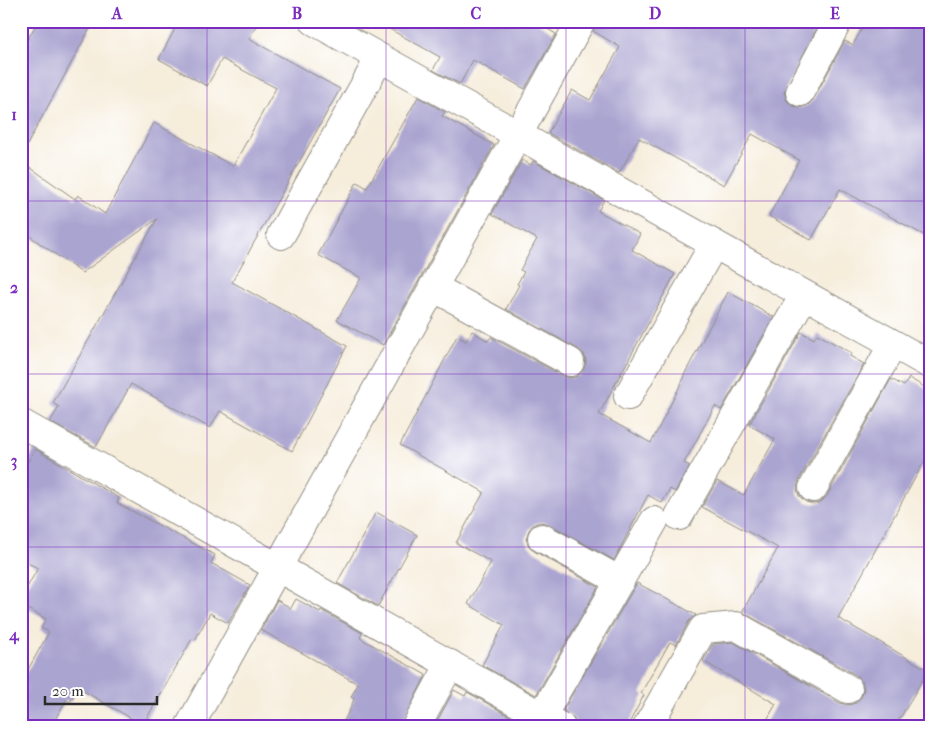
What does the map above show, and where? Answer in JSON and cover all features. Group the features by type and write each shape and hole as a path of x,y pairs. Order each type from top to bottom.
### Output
{"street":[{"path":"314,21 379,59 931,365"},
{"path":"188,727 581,21"},
{"path":"800,92 838,21"},
{"path":"281,235 379,59"},
{"path":"628,396 714,244"},
{"path":"433,287 570,362"},
{"path":"21,423 551,721 620,581 666,519 804,294"},
{"path":"813,488 893,344"},
{"path":"542,538 620,581"},
{"path":"647,727 703,629 736,626 848,689"},
{"path":"416,727 450,664"}],"building":[{"path":"38,21 94,21 21,156 21,51"},
{"path":"179,21 259,21 249,39 340,89 232,282 347,346 292,451 220,411 210,428 131,384 96,447 50,422 59,407 53,403 157,219 82,273 21,230 21,161 75,199 78,195 105,214 154,123 233,166 276,88 222,59 207,86 159,59"},
{"path":"375,21 534,21 556,34 525,89 473,60 460,84 433,70 440,57"},
{"path":"597,21 809,21 818,26 784,92 787,101 793,106 800,108 808,105 813,100 845,41 853,45 866,21 931,21 931,239 840,189 811,240 769,216 799,160 752,134 724,185 639,138 619,173 548,133 572,90 590,100 620,47 593,31"},
{"path":"418,97 445,112 442,116 494,145 383,345 337,320 361,278 318,255 357,182 367,188"},
{"path":"522,160 531,165 533,161 604,200 598,211 640,234 632,250 675,274 599,414 651,443 728,292 774,317 721,410 715,406 684,463 690,466 675,492 670,489 662,503 648,495 614,560 549,524 541,522 534,524 529,530 526,539 534,551 598,587 536,695 482,665 504,625 468,604 491,562 456,543 484,492 400,445 457,336 466,341 472,331 488,341 491,337 563,376 571,378 578,376 584,369 586,361 584,354 578,349 506,309 524,272 520,270 537,239 492,214"},
{"path":"801,332 814,339 817,334 852,353 850,356 864,364 799,480 797,488 799,496 806,502 814,504 821,502 827,496 891,379 904,386 909,378 931,391 931,449 838,618 928,670 895,727 763,727 776,704 703,661 713,644 733,642 840,703 848,705 856,703 862,696 864,689 862,681 856,675 742,612 778,548 702,507 717,481 744,495 775,439 749,425"},
{"path":"35,449 119,498 117,503 215,555 211,563 250,585 228,623 210,613 195,640 192,639 143,725 78,688 70,702 66,700 51,727 21,727 21,682 49,632 41,628 46,619 21,605 21,598 38,568 21,560 21,474"},
{"path":"376,512 417,535 378,606 337,583"},
{"path":"637,583 696,615 689,621 676,645 670,642 641,693 644,695 627,727 577,727 574,719 563,710"},
{"path":"296,599 320,612 321,610 362,633 360,638 426,675 400,727 341,727 351,707 354,699 351,697 358,684 261,630 277,600 291,608"},
{"path":"454,690 465,696 467,692 529,727 434,727"}]}
